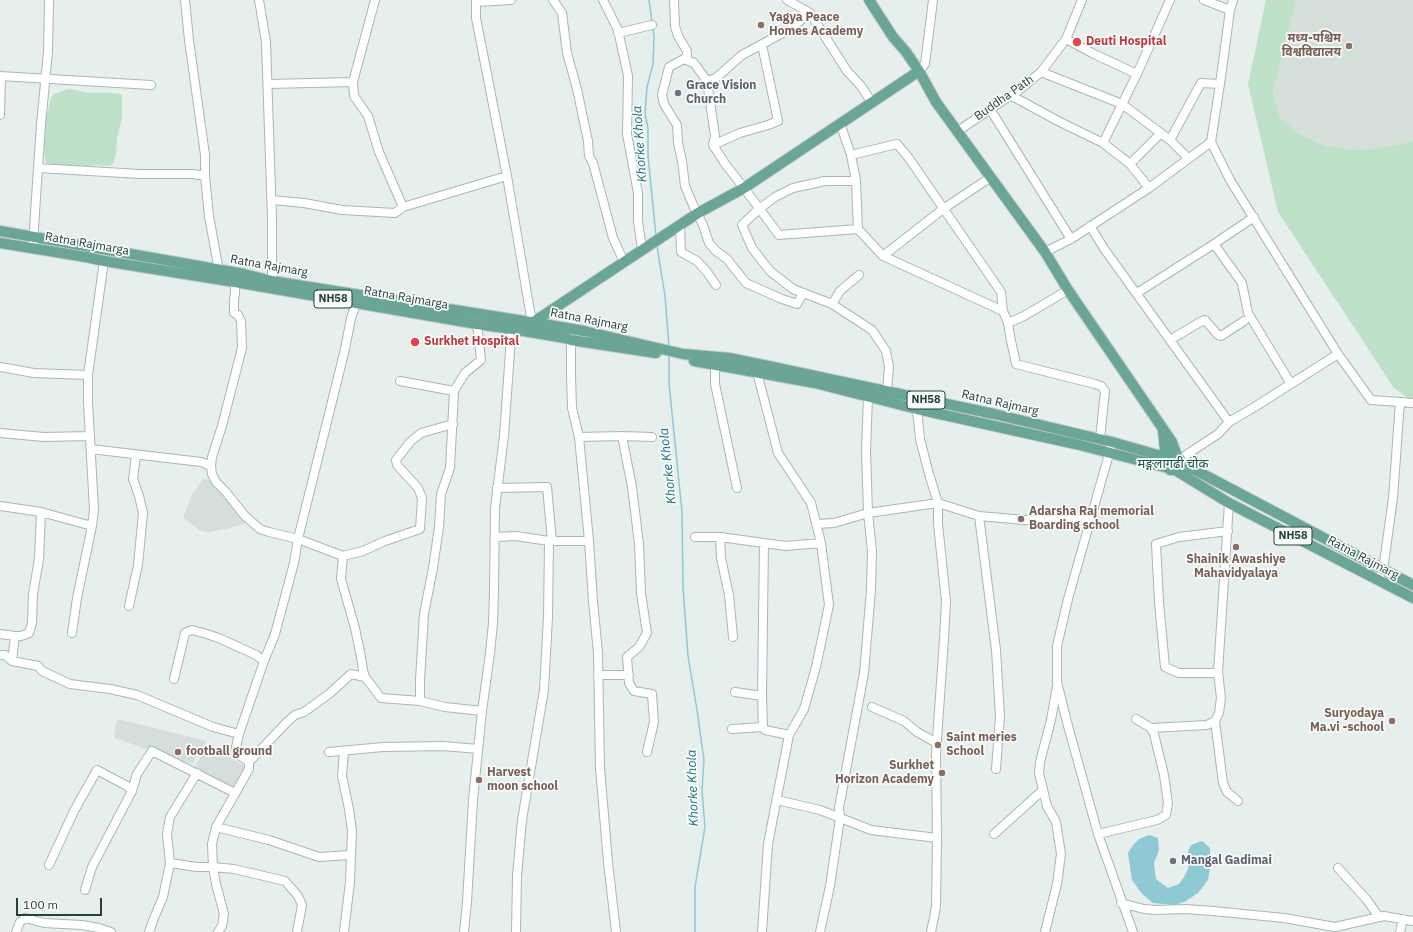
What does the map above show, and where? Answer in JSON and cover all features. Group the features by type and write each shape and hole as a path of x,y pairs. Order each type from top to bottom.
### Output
{"main road":[{"path":"869,0 893,37 906,52 919,71 936,102 958,130 1045,252 1068,290 1162,428 1165,451 1174,462"},
{"path":"532,323 698,213 744,188 919,71"},
{"name":"Ratna Rajmarg","path":"0,231 219,270 241,280 272,281 358,299 512,324 532,323 549,330 666,352 715,364 815,383 917,409 1080,445 1109,453 1174,462 1229,503 1413,598"},
{"name":"Ratna Rajmarga","path":"0,243 104,261 241,280 358,299 477,324 512,324 549,330 571,340 666,352"},
{"name":"Ratna Rajmarg","path":"684,357 729,358 994,414 1112,442 1198,471 1413,585"}],"street":[{"path":"32,248 48,52 49,0"},
{"path":"185,0 189,40 206,155 205,176 209,216 219,270"},
{"path":"259,0 266,42 268,84 272,200 272,281"},
{"path":"375,0 353,82 354,96 368,116 379,152 403,207"},
{"path":"511,0 476,1 477,25 507,176 532,323"},
{"path":"553,0 562,13 567,54 577,89 590,156 593,162 613,238 624,262"},
{"path":"603,0 618,33 628,76 627,134 638,193 638,221 642,249"},
{"path":"674,0 675,26 678,36 687,51 687,56 669,67 662,95 664,104 677,125 678,143 685,186 698,213 709,243 716,251 727,259 746,283 797,304 803,293"},
{"path":"787,0 810,13 847,71 861,86 872,103"},
{"path":"919,71 925,64 933,0"},
{"name":"Buddha Path","path":"958,130 1012,96 1041,72 1066,39 1082,0"},
{"path":"1103,143 1137,74 1170,0"},
{"path":"1204,0 1230,10"},
{"path":"1233,0 1230,10 1211,142 1230,180 1338,354 1371,400 1413,403"},
{"path":"707,81 716,78 742,55 790,29 810,13"},
{"path":"618,33 652,25"},
{"path":"1066,39 1137,74"},
{"path":"713,145 778,121 762,45"},
{"path":"684,59 694,63 707,81 715,136 713,145 726,165 779,235 858,229"},
{"path":"1041,72 1122,104 1170,140 1187,159"},
{"path":"0,115 1,76 151,85"},
{"path":"268,84 353,82"},
{"path":"1170,140 1201,83 1220,84"},
{"path":"1012,96 1103,143 1130,164 1149,188"},
{"path":"990,109 1071,239"},
{"path":"840,123 851,155 856,181 858,229 883,256 1003,311"},
{"path":"1130,164 1161,133"},
{"path":"1045,252 1071,239 1149,188 1211,142"},
{"path":"851,155 897,144 928,184 943,209 1001,292 1003,311 1008,323 1016,364 1095,384 1101,386 1105,391 1100,439"},
{"path":"38,168 140,174 194,174 205,176"},
{"path":"272,200 304,203 342,210 395,213 403,207 507,176"},
{"path":"883,256 943,209 991,177"},
{"path":"856,181 824,181 794,188 775,197 759,209 742,225 752,248 770,271 793,288 832,304 872,330 886,351 889,367 887,391"},
{"path":"1137,294 1254,217"},
{"path":"680,225 681,252 697,261 716,285"},
{"path":"1090,226 1105,250 1229,422"},
{"path":"1214,244 1242,283 1248,314 1291,384"},
{"path":"72,633 77,598 94,510 88,375 104,261"},
{"path":"832,304 840,291 859,275"},
{"path":"241,280 235,293 234,313 238,315 241,321 242,348 222,426 212,457 211,466 212,474 216,482 245,516 260,529 298,539 343,556 362,551 385,540 420,529 422,498 418,488 397,465 396,460 410,442 421,432 453,424"},
{"path":"1008,323 1024,316 1068,290"},
{"path":"218,932 222,926 224,914 213,867 212,844 216,827 249,769 248,762 235,752 239,734 264,660 275,634 294,563 298,539 345,349 351,318 358,299"},
{"path":"1170,340 1205,320 1218,335 1221,336 1244,321"},
{"path":"420,701 424,614 439,527 441,494 450,468 454,391 465,373 481,360 477,324"},
{"path":"464,932 473,800 493,623 495,508 508,389 512,324"},
{"path":"571,340 570,368 572,408 579,437 589,541 592,601 598,653 600,768 616,932"},
{"path":"1174,462 1218,434 1229,422 1338,354"},
{"path":"715,364 715,384 737,488"},
{"path":"0,367 34,373 88,375"},
{"path":"757,372 778,453 811,503 821,543 829,605 816,667 804,709 789,735 767,851 762,932"},
{"path":"400,381 454,391"},
{"path":"824,932 820,932 830,886 840,818 839,808 864,673 871,590 872,551 868,513 866,450 868,397"},
{"path":"1378,580 1383,570 1393,498 1400,402"},
{"path":"917,409 920,439 938,503 938,524 946,601 937,744 936,907 931,932"},
{"path":"0,433 44,438 90,436"},
{"path":"622,436 632,487 639,544 641,593 647,633 639,648 627,657 629,683 634,691 652,694 654,722 648,752"},
{"path":"579,437 652,437"},
{"path":"1112,442 1057,646 1058,682 1068,726 1098,834 1121,903 1133,932"},
{"path":"91,449 201,462 211,466"},
{"path":"129,606 138,565 143,513 133,479 136,455"},
{"path":"497,488 547,487 551,541 544,690 522,820 517,876 516,932"},
{"path":"817,524 834,523 868,513 938,503 979,516 1024,520 1091,520"},
{"path":"1229,503 1218,672 1221,698 1219,713 1215,721 1222,783 1227,792 1238,801"},
{"path":"0,506 41,512 92,526"},
{"path":"0,634 21,636 29,633 32,623 33,594 39,559 41,512"},
{"path":"979,516 996,650 1000,716 996,769"},
{"path":"1218,672 1179,673 1165,666 1159,602 1156,544 1179,537 1228,531"},
{"path":"495,537 516,536 551,541 589,541"},
{"path":"696,537 720,537 786,546 821,543"},
{"path":"720,537 721,558 729,595 733,637"},
{"path":"763,727 764,543"},
{"path":"343,556 341,579 355,628 363,670 365,677 381,698 420,701 445,707 482,711"},
{"path":"174,679 185,633 192,630 221,639 264,660"},
{"path":"12,661 15,636"},
{"path":"0,655 5,655 12,661 38,666 42,670 70,684 110,689 137,695 213,727 239,734"},
{"path":"248,762 295,715 304,712 330,694 344,679 351,674 365,677"},
{"path":"598,675 629,675"},
{"path":"1045,932 1057,884 1061,854 1056,822 1047,806 1039,773 1040,762 1051,720 1058,682"},
{"path":"735,692 762,696"},
{"path":"872,708 904,722 937,744"},
{"path":"1098,834 1157,820 1166,815 1168,803 1165,782 1154,734 1151,728 1136,719"},
{"path":"1151,728 1207,725 1215,721"},
{"path":"732,729 763,727 765,730 789,735"},
{"path":"329,752 383,747 442,746 478,749"},
{"path":"85,890 92,867 132,791 137,774 152,751 235,793"},
{"path":"344,751 342,776 352,831 350,882 344,932"},
{"path":"49,865 74,811 97,770 127,786 132,791"},
{"path":"149,932 164,898 170,863 167,834 170,817 197,773"},
{"path":"994,834 1043,790"},
{"path":"777,800 820,810 871,830 937,838"},
{"path":"216,827 269,840 319,857 350,855"},
{"path":"170,863 197,867 234,869 285,880 298,896 302,905 297,932"},
{"path":"1338,868 1380,917"},
{"path":"1121,903 1144,909 1213,911 1284,918 1335,927 1384,916 1413,921"},
{"path":"16,932 20,922 25,918 44,923 82,924 99,930 111,932"},
{"path":"1400,932 1403,920"}],"shaded area":[{"name":"मध्य-पश्चिम विश्वविद्यालय","path":"1296,0 1413,0 1413,141 1385,148 1355,150 1325,146 1298,133 1280,118 1273,92"},
{"path":"203,479 209,480 220,491 246,523 226,529 208,532 199,530 183,517 192,495"},
{"name":"football ground","path":"117,719 207,741 192,764 114,738"},
{"path":"208,744 246,767 231,789 193,769"}],"green space":[{"path":"1266,0 1296,0 1273,92 1280,118 1298,133 1325,146 1355,150 1384,148 1413,141 1413,402 1394,388 1278,212 1248,84"},
{"path":"69,89 89,93 117,93 122,95 122,118 113,164 109,166 98,165 63,168 49,165 45,161 44,146 46,119 51,98 54,94"}],"water":[{"path":"1149,835 1158,838 1159,850 1154,863 1156,879 1168,888 1179,884 1184,877 1188,869 1188,852 1191,845 1202,841 1210,848 1208,880 1198,893 1186,901 1175,905 1153,903 1142,894 1132,880 1128,853 1139,839"}],"waterway":[{"name":"Khorke Khola","path":"649,0 652,22"},
{"name":"Khorke Khola","path":"653,28 653,64 647,87 645,113 648,128 648,156 656,236"},
{"name":"Khorke Khola","path":"657,246 665,296 669,347"},
{"name":"Khorke Khola","path":"669,355 669,383 682,512 683,587 688,656 704,760 702,791 705,827 695,887 695,932"}],"place":[{"name":"Yagya Peace Homes Academy","path":"761,25"},
{"name":"Deuti Hospital","path":"1077,42"},
{"name":"मध्य-पश्चिम विश्वविद्यालय","path":"1349,46"},
{"name":"Grace Vision Church","path":"678,93"},
{"name":"Surkhet Hospital","path":"415,342"},
{"name":"Adarsha Raj memorial Boarding school","path":"1021,519"},
{"name":"Shainik Awashiye Mahavidyalaya","path":"1236,547"},
{"name":"Suryodaya Ma.vi -school","path":"1392,721"},
{"name":"Saint meries School","path":"938,745"},
{"name":"football ground","path":"178,752"},
{"name":"Surkhet Horizon Academy","path":"942,773"},
{"name":"Harvest moon school","path":"479,780"},
{"name":"Mangal Gadimai","path":"1173,861"}],"district":[{"name":"मङ्गलागढी चोक","path":"1173,464"}]}
